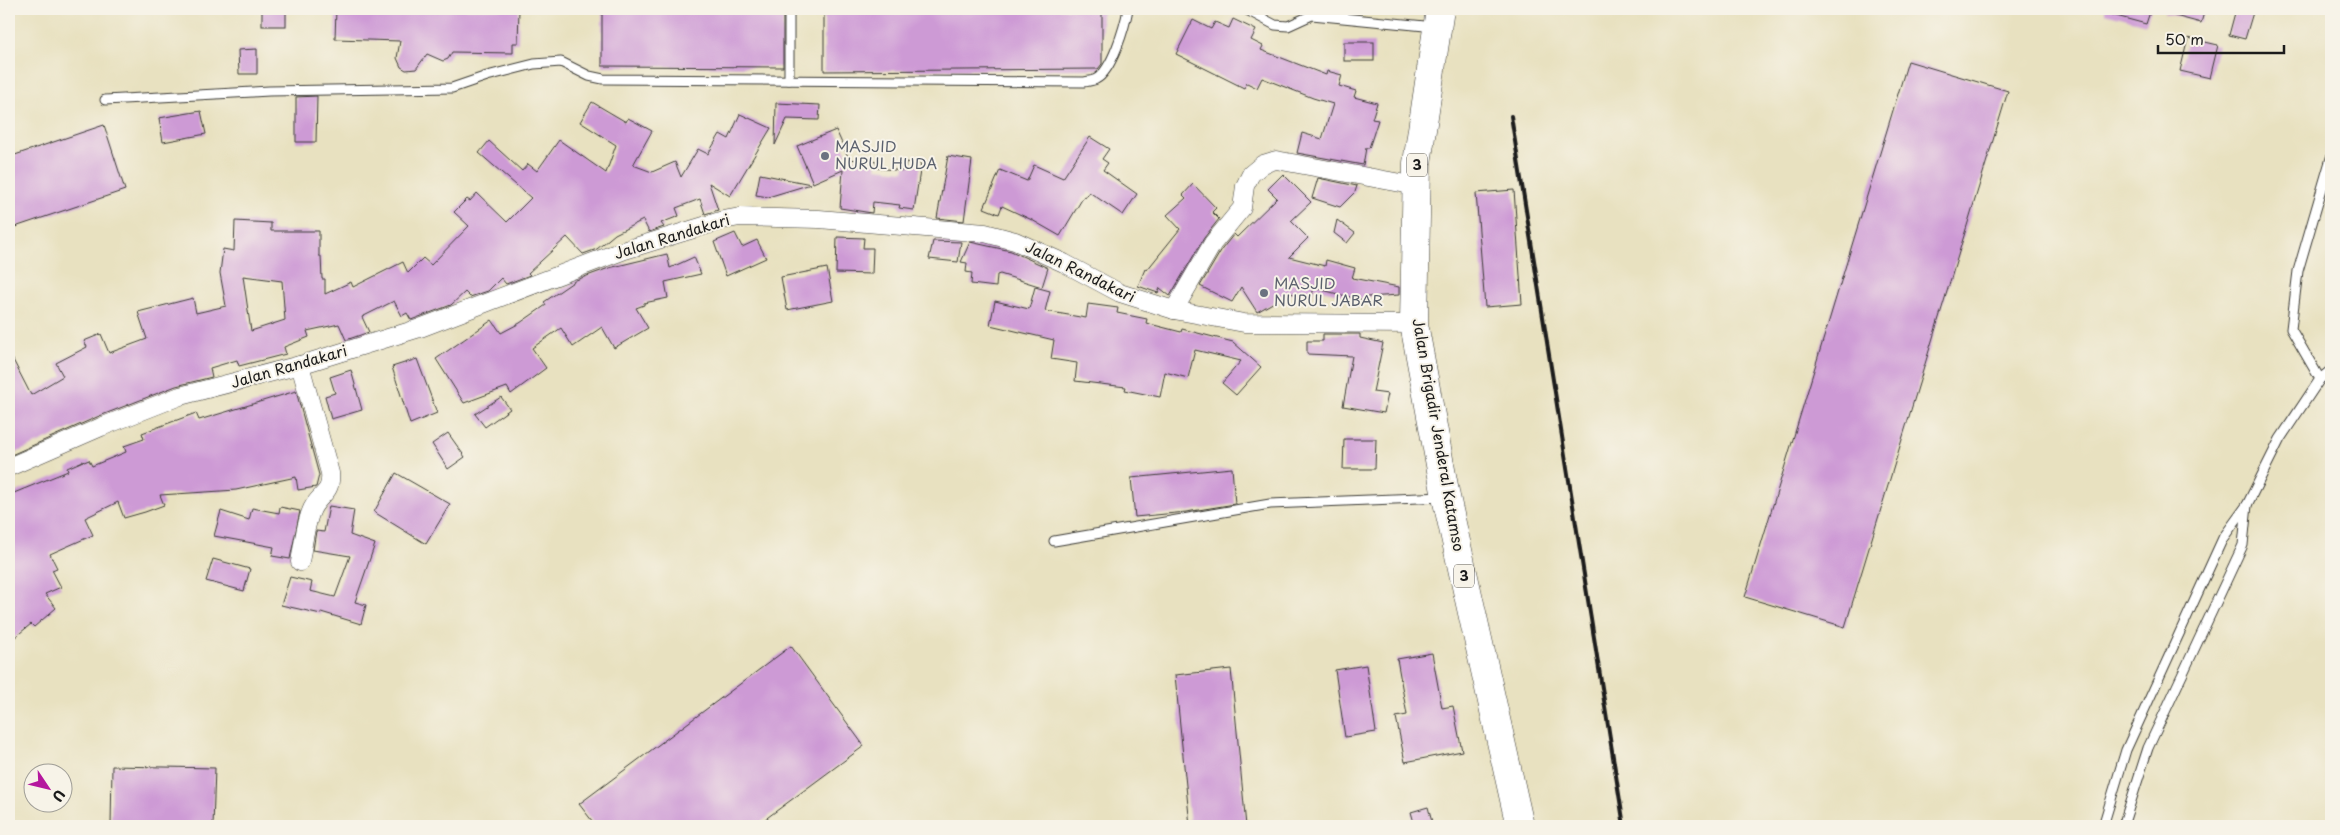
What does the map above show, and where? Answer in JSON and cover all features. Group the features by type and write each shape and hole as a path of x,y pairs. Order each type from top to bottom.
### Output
{"highway":[{"name":"Jalan Brigadir Jenderal Katamso","path":"1438,18 1417,163 1414,324 1446,497 1520,826"}],"street":[{"path":"1174,310 1213,243 1242,208 1245,186 1251,174 1263,164 1276,160 1417,186"},
{"name":"Jalan Randakari","path":"9,467 101,426 180,396 300,365 420,328 630,248 714,222 740,217 820,219 1002,236 1064,263 1120,294 1174,310 1244,323 1414,324"},
{"path":"300,365 330,473 331,483 327,492 311,511 300,562"}],"lane":[{"path":"789,80 790,9"},
{"path":"105,100 269,91 452,88 487,76 534,64 561,62 589,76 603,79 1084,82 1096,79 1104,71 1118,42 1128,9"},
{"path":"1244,9 1275,25 1288,26 1310,12 1438,18"},
{"path":"2320,379 2292,329 2298,271 2331,158"},
{"path":"2103,826 2126,750 2223,538 2247,505 2280,439 2320,379 2331,370"},
{"path":"1054,540 1270,504 1446,497"},
{"path":"2123,826 2148,748 2243,545 2247,505"}],"building":[{"path":"262,9 286,9 286,26 262,26"},
{"path":"336,9 519,9 518,43 513,43 513,53 452,52 448,59 443,61 427,54 416,69 406,70 401,67 397,58 400,41 335,39"},
{"path":"602,9 783,9 783,67 602,66"},
{"path":"824,9 1102,9 1102,64 1098,69 824,71"},
{"path":"2105,9 2151,9 2146,24 2105,13"},
{"path":"2165,9 2205,9 2201,23 2164,13"},
{"path":"2236,9 2254,9 2245,39 2229,35"},
{"path":"1233,19 1256,30 1251,40 1263,46 1261,50 1326,75 1327,71 1342,75 1339,86 1356,91 1354,97 1377,103 1372,119 1378,120 1369,148 1366,148 1363,165 1297,153 1302,133 1322,139 1333,104 1262,78 1257,88 1247,83 1244,88 1176,54 1193,20 1211,29 1215,22 1229,28"},
{"path":"2188,38 2218,45 2210,78 2180,71"},
{"path":"1344,42 1374,42 1374,61 1344,61"},
{"path":"257,49 257,74 239,74 238,50"},
{"path":"1908,61 2008,91 1845,627 1745,597"},
{"path":"317,96 316,142 296,142 296,97"},
{"path":"592,102 626,122 628,118 652,131 633,165 652,172 675,162 681,177 698,149 708,154 720,134 729,139 740,114 771,128 730,196 709,183 718,210 705,214 700,199 676,208 679,216 661,223 664,227 649,232 643,220 615,234 597,249 583,254 567,237 528,273 530,275 506,284 501,278 488,291 470,297 465,292 451,305 411,320 407,313 402,316 394,301 362,317 369,332 346,340 339,324 307,331 309,337 284,347 286,354 239,366 237,360 210,368 212,377 176,386 97,417 9,456 9,352 31,395 63,376 56,363 87,347 84,341 101,334 109,353 147,339 138,312 193,298 196,313 226,306 220,273 223,249 234,251 235,221 271,223 271,231 319,231 319,256 321,256 322,279 325,279 325,294 351,282 353,287 403,262 408,273 423,258 431,265 469,226 454,212 467,199 470,201 477,193 507,222 531,198 479,153 489,141 522,171 528,164 537,171 559,140 606,173 616,145 580,122","holes":["243,276 282,281 285,320 251,331"]},
{"path":"776,103 820,105 819,120 787,119 775,145"},
{"path":"201,111 206,134 163,142 159,118"},
{"path":"104,125 125,190 9,229 9,157"},
{"path":"836,130 849,159 877,162 876,168 904,171 906,162 921,164 914,210 899,208 900,205 873,202 872,213 840,208 843,170 813,183 797,146"},
{"path":"1090,137 1109,149 1102,159 1108,163 1103,170 1137,194 1123,215 1089,192 1086,197 1084,196 1060,236 1002,206 999,214 984,208 1000,170 1027,181 1034,165 1063,178"},
{"path":"948,156 972,160 964,221 937,218"},
{"path":"760,174 811,184 768,197 756,195"},
{"path":"1283,174 1311,202 1291,221 1308,238 1289,257 1325,266 1326,260 1355,268 1352,278 1399,287 1399,295 1367,297 1366,301 1314,288 1311,298 1290,293 1257,312 1241,287 1232,302 1200,286 1222,249 1234,234 1237,237 1277,198 1268,189"},
{"path":"1318,178 1357,186 1355,192 1340,207 1312,198"},
{"path":"1193,184 1216,208 1212,212 1219,219 1204,238 1170,296 1160,288 1158,293 1138,286 1145,269 1147,270 1180,229 1167,215 1186,198 1183,195"},
{"path":"1514,190 1522,304 1485,307 1476,193"},
{"path":"1337,220 1355,233 1347,243 1334,233"},
{"path":"735,233 742,247 757,240 766,258 726,276 714,242"},
{"path":"837,237 864,238 863,248 873,248 872,274 836,273"},
{"path":"933,241 961,242 958,262 929,259"},
{"path":"970,242 1011,251 1048,268 1042,287 1000,274 997,275 996,287 971,284 972,273 966,272 967,263 961,262"},
{"path":"667,254 670,268 694,257 701,274 665,282 668,298 644,303 644,305 636,308 648,328 614,348 602,327 573,347 561,328 532,348 546,368 511,394 507,387 464,403 436,359 492,320 501,333 520,323 546,305 544,302 576,280 609,268"},
{"path":"827,268 833,301 787,310 781,277"},
{"path":"1035,287 1050,291 1045,311 1086,318 1088,304 1118,308 1117,313 1147,319 1146,323 1181,332 1182,329 1233,342 1261,367 1236,395 1222,383 1241,361 1195,350 1188,378 1165,372 1160,397 1125,390 1126,387 1075,381 1077,363 1051,359 1054,340 990,325 995,301 1029,309"},
{"path":"1323,334 1360,334 1360,338 1383,343 1373,392 1388,394 1384,413 1343,406 1352,356 1307,354 1307,341 1323,341"},
{"path":"417,359 437,413 410,424 392,367"},
{"path":"351,370 362,410 331,419 325,396 335,393 330,377"},
{"path":"296,391 319,475 316,487 298,490 296,477 236,490 160,495 164,505 145,512 124,518 118,502 85,518 93,535 50,554 57,568 52,570 61,587 45,594 56,608 34,627 31,624 9,642 9,495 68,471 67,468 83,461 89,460 92,466 126,452 124,446 144,439 142,433 196,413 199,420"},
{"path":"501,397 510,409 485,427 475,414"},
{"path":"448,433 465,457 448,469 432,444"},
{"path":"1344,439 1376,439 1375,469 1343,469"},
{"path":"1232,468 1235,504 1186,512 1135,517 1131,478"},
{"path":"396,473 450,504 426,544 374,512"},
{"path":"329,506 354,510 350,535 375,544 355,602 366,605 361,624 321,612 321,614 281,605 290,577 312,582 310,591 335,597 350,556 313,550 316,531 324,532"},
{"path":"280,507 300,511 290,559 272,556 274,547 214,536 221,511 249,520 252,508 279,513"},
{"path":"213,559 250,569 244,591 206,581"},
{"path":"791,646 864,746 756,826 596,826 579,804"},
{"path":"1432,653 1442,708 1453,706 1462,751 1405,762 1396,717 1407,715 1397,659"},
{"path":"1366,665 1376,732 1345,737 1335,670"},
{"path":"1231,669 1246,826 1190,826 1175,675"},
{"path":"112,766 215,768 213,826 111,826"},
{"path":"1428,807 1433,826 1415,826 1411,812"}],"railway":[{"path":"1511,116 1624,826"}],"place":[{"name":"MASJID NURUL HUDA","path":"825,156"},
{"name":"MASJID NURUL JABAR","path":"1264,293"}]}
